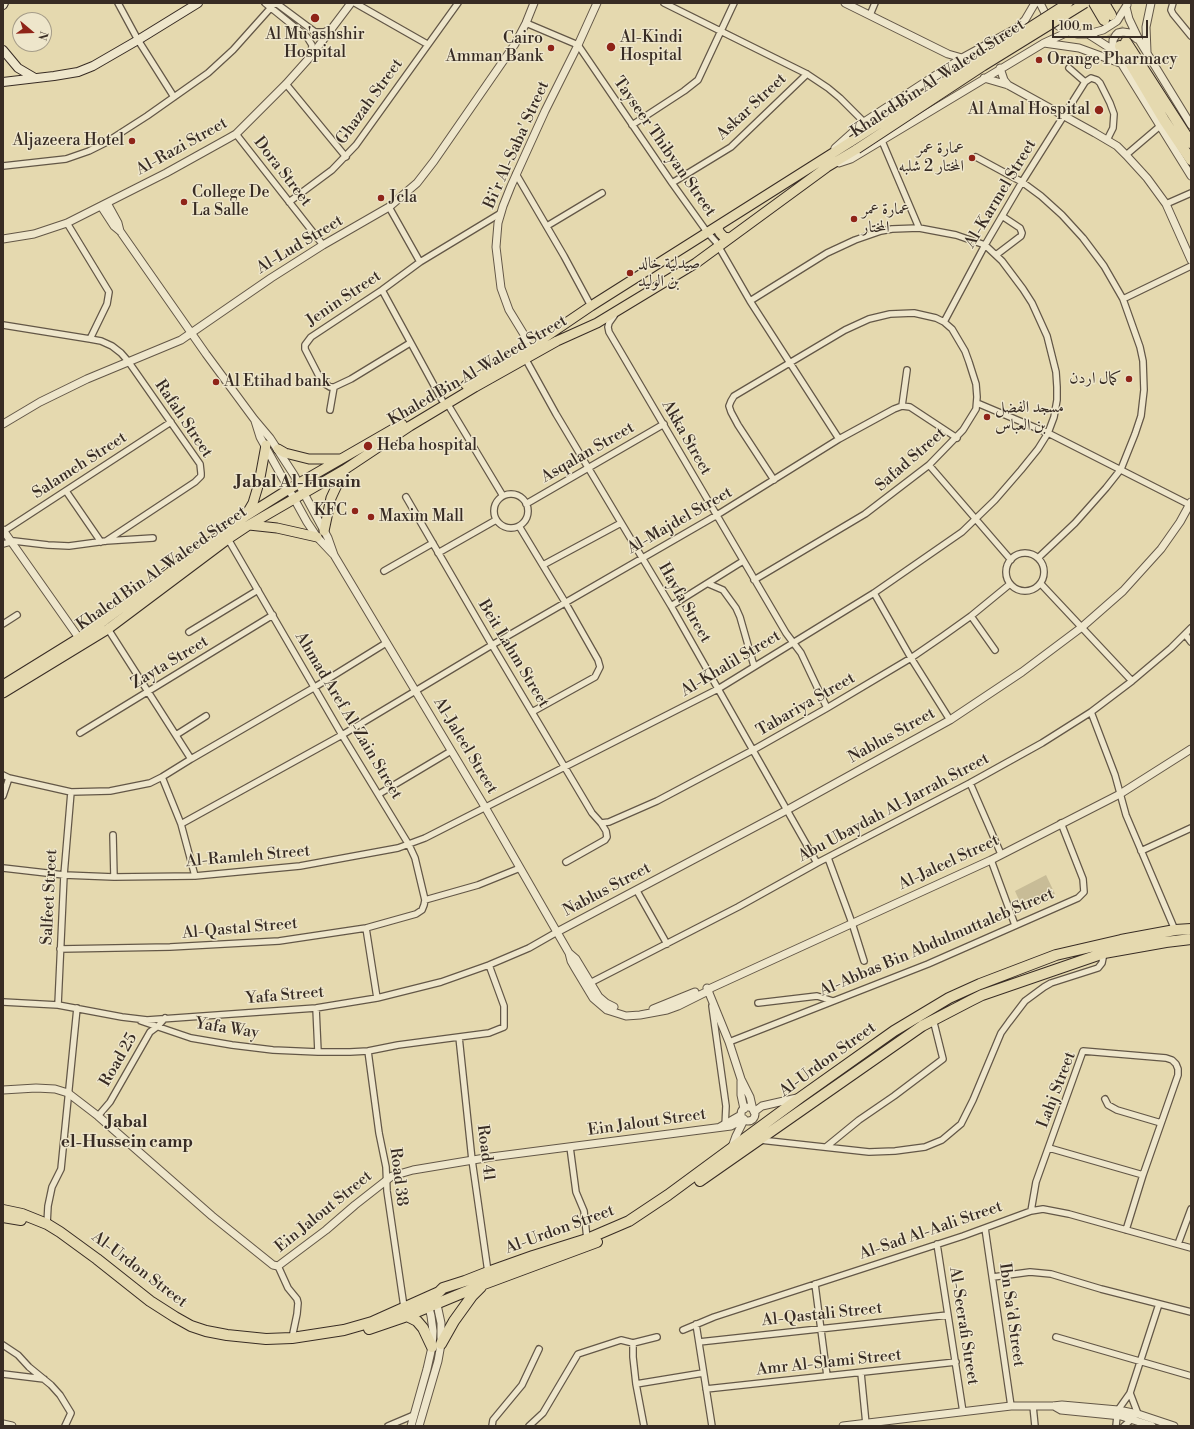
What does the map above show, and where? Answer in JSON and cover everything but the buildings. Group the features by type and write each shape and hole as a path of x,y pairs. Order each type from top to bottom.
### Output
{"highway":[{"path":"1094,3 1107,18 1104,3"},
{"path":"1120,46 1191,143"},
{"path":"1120,46 1164,120 1191,160"},
{"name":"Al-Urdon Street","path":"432,1300 443,1288 587,1239 639,1215 894,1031 949,998 987,981 1056,955 1122,940 1175,930 1191,929"},
{"name":"Al-Urdon Street","path":"3,1210 22,1214 47,1224 97,1259 150,1301 174,1317 191,1326 206,1331 227,1336 292,1338 366,1324 432,1300 484,1284 590,1245 624,1230 759,1140 922,1026 982,995 1104,954 1166,942 1191,939"},
{"path":"987,981 991,993"},
{"name":"Al-Urdon Street","path":"3,1217 24,1221 58,1237 167,1320 189,1332 207,1337 257,1344 303,1342 344,1335 383,1325 405,1311"},
{"path":"405,1311 419,1323 436,1346 472,1296 484,1284"}],"main road":[{"path":"3,82 78,72 93,66 198,3"},
{"name":"Khaled Bin Al-Waleed Street","path":"855,145 1068,3"},
{"name":"Khaled Bin Al-Waleed Street","path":"3,687 108,628 249,525 344,470 445,401 706,232 824,164 1085,3"},
{"path":"3,50 18,68 35,78"},
{"name":"Khaled Bin Al-Waleed Street","path":"3,687 79,638 169,574 246,516 289,489 445,401 557,341 597,323 696,263 718,248 824,164"},
{"path":"719,225 718,229 720,233 724,237 729,238"},
{"path":"590,306 589,316 597,323"},
{"path":"246,516 260,483 266,445"},
{"path":"278,449 285,453 309,459 340,459"},
{"path":"249,525 320,534 331,498 344,470"}],"street":[{"path":"118,3 138,40 174,97"},
{"path":"264,3 274,5 314,32 324,32 330,29"},
{"name":"Al-Razi Street","path":"3,239 34,234 67,223 166,173 236,134 286,84 311,56 351,3"},
{"path":"354,3 427,44"},
{"name":"Ghazah Street","path":"289,202 315,184 346,157 370,127 427,44 458,3"},
{"name":"Al-Lud Street","path":"3,424 60,392 128,361 175,343 192,333 266,281 388,207 417,183 434,161 515,44 534,3"},
{"name":"Bi'r Al-Saba' Street","path":"531,346 509,310 501,288 496,247 496,233 500,213 516,174 544,111 578,45 597,3"},
{"path":"664,3 807,74 843,100 864,122"},
{"path":"632,124 695,83 702,72 734,3"},
{"path":"845,3 940,50 962,58"},
{"path":"870,15 875,3"},
{"name":"Khaled Bin Al-Waleed Street","path":"824,164 864,122 962,58 1000,38 1021,24 1035,3"},
{"path":"1040,3 1046,15 1052,22 1068,32 1078,34 1088,34 1103,30 1117,21 1127,5"},
{"path":"1148,55 1146,27 1151,3"},
{"path":"1173,3 1171,10 1173,14 1191,36"},
{"path":"274,5 307,37 312,45 311,56"},
{"path":"3,166 59,161 83,154 96,148 141,120 213,69 234,50 274,5"},
{"path":"1127,5 1129,19 1139,40 1191,125"},
{"path":"526,23 578,45"},
{"name":"Khaled Bin Al-Waleed Street","path":"824,164 851,159 1000,68 1044,43 1068,32"},
{"path":"1139,40 1130,33 1123,32 1118,33 1113,40 1120,46 1120,63 1191,176"},
{"path":"1088,34 1120,46"},
{"path":"1000,38 1011,40 1015,44 1016,56 1012,61"},
{"path":"1044,43 1079,48 1120,63"},
{"name":"Tayseer Thibyan Street","path":"578,45 706,232 714,238 718,248 750,301 839,439"},
{"path":"940,50 947,58 950,66"},
{"path":"1000,68 1004,80 1008,85"},
{"path":"1069,68 1085,82 1091,78 1097,80 1106,92 1114,121 1113,128 1107,140"},
{"name":"Askar Street","path":"672,183 731,147 807,74"},
{"path":"984,78 1008,85 1107,140 1126,155 1157,190 1166,204 1191,260"},
{"name":"Al-Karmel Street","path":"944,322 1002,216 1063,115 1085,82"},
{"path":"286,84 346,157"},
{"path":"1126,155 1160,126"},
{"name":"Dora Street","path":"236,134 323,246"},
{"path":"882,141 919,228"},
{"path":"976,157 1022,182 1053,206 1083,238 1104,266 1123,299 1140,347 1143,361 1144,390 1141,416 1121,469 1075,523 1038,558"},
{"path":"516,174 547,226 590,306"},
{"path":"547,226 602,193"},
{"path":"1166,204 1191,193"},
{"path":"104,205 114,226 120,231 254,419"},
{"path":"388,207 420,262"},
{"name":"Jenin Street","path":"334,387 330,387 322,382 308,356 305,345 311,337 382,290 420,262 500,213"},
{"path":"996,255 1021,236 1022,233 1020,228 1002,216"},
{"path":"67,223 109,292 107,304 90,339"},
{"path":"750,301 827,253 854,240 892,229 919,228 956,235 985,245"},
{"name":"Al-Khalil Street","path":"485,807 718,690 792,642 833,619 962,532 1021,470 1038,449 1048,433 1054,417 1057,387 1056,372 1048,336 1032,302 996,255 985,245"},
{"path":"1123,299 1191,266"},
{"path":"382,290 410,342 503,496"},
{"name":"Akka Street","path":"621,308 609,323 609,332 754,580 786,633 802,653 827,708"},
{"name":"Safad Street","path":"754,580 865,514 929,465 957,438 971,419 977,403 976,384 965,350 952,329 944,322 930,316 914,313 896,313 869,319 845,330 734,396 729,406 738,425 774,480"},
{"name":"Rafah Street","path":"3,325 90,339 112,346 128,361 200,464 202,469 201,476 190,487 103,542"},
{"path":"330,410 334,387 410,342"},
{"name":"Hayfa Street","path":"525,358 588,468 671,606 817,863"},
{"path":"907,370 902,406 910,407 957,438"},
{"path":"977,403 1048,433 1190,503"},
{"name":"Al-Majdel Street","path":"181,824 342,735 565,602 717,515 839,439 902,406"},
{"name":"Al-Jaleel Street","path":"254,419 258,432 289,489 334,555 450,751 485,807 569,953 575,968 594,998 607,1010 626,1016 667,1010 852,923 991,860 1120,794 1191,749"},
{"name":"Al-Jaleel Street","path":"254,419 278,449 299,483 320,534"},
{"name":"Salameh Street","path":"3,531 171,422"},
{"name":"Asqalan Street","path":"526,504 664,424"},
{"path":"929,465 1011,560"},
{"path":"66,491 103,542"},
{"path":"510,494 516,495 522,498 526,504 528,510 527,516 524,522 519,526 509,528 504,527 496,520 494,506 503,496 510,494"},
{"name":"Beit Lahm Street","path":"406,497 592,813 601,823"},
{"name":"Nablus Street","path":"557,932 637,891 950,720 1022,672 1082,627 1102,610 1144,569 1161,549 1180,522 1190,503"},
{"path":"438,552 496,520"},
{"path":"543,565 621,523"},
{"path":"519,526 565,602 598,660 600,667 595,677 532,712"},
{"path":"3,531 79,638"},
{"path":"3,544 10,541 59,546 153,538"},
{"name":"Ahmad Aref Al-Zain Street","path":"228,539 342,735 409,845 415,858 425,900"},
{"path":"384,571 433,543"},
{"path":"1024,553 1029,553 1038,558 1041,561 1044,570 1041,584 1031,590 1025,591 1014,588 1010,584 1006,572 1011,560 1015,556 1024,553"},
{"path":"671,606 709,584 744,561"},
{"path":"709,584 723,590 736,608 754,666"},
{"name":"Tabariya Street","path":"601,823 609,822 657,801 753,750 827,708 911,658 971,616 1010,584"},
{"path":"1041,584 1132,681"},
{"path":"190,632 258,590"},
{"path":"874,592 911,658 950,720"},
{"path":"3,624 17,615"},
{"name":"Zayta Street","path":"80,733 273,615"},
{"path":"971,616 995,650"},
{"path":"108,628 191,759"},
{"name":"Abu Ubaydah Al-Jarrah Street","path":"590,983 738,908 817,863 970,783 1042,743 1091,712 1132,681 1171,648 1191,628"},
{"path":"1185,634 1191,642"},
{"path":"3,796 6,777 71,792 110,791 150,783 315,687 386,643"},
{"path":"1091,712 1115,775 1126,815 1175,930"},
{"path":"176,735 206,716"},
{"path":"379,794 450,751"},
{"path":"162,777 181,824 195,876"},
{"path":"970,783 1001,854"},
{"name":"Salfeet Street","path":"58,1004 64,875 71,792"},
{"name":"Al-Ramleh Street","path":"3,868 64,875 114,877 195,876 300,866 344,859 409,845 485,807"},
{"path":"566,862 606,840 606,831 601,823"},
{"name":"Al-Abbas Bin Abdulmuttaleb Street","path":"729,1042 928,964 1015,924 1078,898 1084,892 1082,874 1062,823"},
{"path":"1141,851 1191,828"},
{"path":"113,835 114,877"},
{"path":"828,858 852,923 864,961"},
{"path":"991,860 1015,924"},
{"path":"425,900 489,882 520,868"},
{"path":"637,891 667,944"},
{"name":"Al-Qastal Street","path":"60,949 170,948 279,941 366,928 408,917 422,910 425,900"},
{"path":"366,928 377,998"},
{"name":"Yafa Street","path":"3,1002 58,1004 133,1019 316,1008 377,998 441,982 489,965 528,948 557,932"},
{"name":"Al-Jaleel Street","path":"569,953 576,959 602,1000 610,1006 626,1012 639,1012 653,1009 709,991"},
{"path":"759,1140 826,1146 869,1152 895,1151 925,1147 942,1140 961,1124 973,1100 1001,1033 1025,1001 1044,986 1098,968 1102,963 1104,954"},
{"name":"Yafa Way","path":"133,1019 191,1038 232,1045 273,1050 318,1052 368,1051 410,1043 489,1032 504,1027 504,1006 489,965"},
{"path":"709,991 729,1042 741,1079 750,1097 754,1116 751,1120 743,1116"},
{"path":"709,991 726,1106 723,1126"},
{"path":"758,1003 817,996 834,1001"},
{"path":"47,1224 48,1206 52,1187 61,1169 77,1008"},
{"path":"316,1008 318,1052"},
{"name":"Road 25","path":"98,1116 110,1102 150,1032 165,1018"},
{"path":"826,1146 943,1059 933,1019"},
{"name":"Road 41","path":"459,1037 472,1160 488,1272"},
{"name":"Road 38","path":"368,1051 405,1311"},
{"name":"Lahj Street","path":"1031,1211 1036,1182 1083,1051 1166,1058 1172,1060 1176,1064 1178,1075 1143,1175 1126,1230"},
{"path":"741,1079 743,1116"},
{"name":"Ein Jalout Street","path":"3,1090 36,1088 55,1089 68,1093 98,1116 212,1216 273,1265 278,1266 326,1230 392,1176 413,1170 472,1160 723,1126 734,1126 743,1116"},
{"path":"753,1111 762,1106 801,1097"},
{"path":"1105,1099 1108,1104 1117,1110 1161,1123"},
{"path":"732,1147 743,1116 749,1108 753,1111"},
{"path":"570,1147 576,1192 584,1211 587,1239"},
{"path":"1049,1148 1143,1175"},
{"name":"Al-Sad Al-Aali Street","path":"683,1330 714,1316 937,1244 1031,1211 1043,1209 1191,1248"},
{"path":"1178,1244 1191,1209"},
{"name":"Ibn Sa'd Street","path":"985,1228 1011,1406"},
{"name":"Al-Seerafi Street","path":"937,1244 963,1412"},
{"path":"278,1266 288,1288 298,1303 292,1338"},
{"path":"993,1277 1030,1272 1051,1274 1191,1312"},
{"path":"815,1284 827,1376"},
{"path":"419,1426 438,1361 433,1331 432,1300"},
{"path":"1116,1426 1118,1413 1130,1393 1159,1304"},
{"name":"Al-Qastali Street","path":"699,1342 948,1314"},
{"path":"696,1324 712,1426"},
{"path":"1056,1337 1191,1376"},
{"path":"529,1426 543,1413 578,1354 621,1340 633,1342 657,1338"},
{"path":"633,1342 636,1384 644,1426"},
{"path":"3,1345 18,1355 60,1395 70,1413 65,1426"},
{"path":"411,1426 427,1369 436,1346"},
{"path":"492,1426 493,1420 522,1385 539,1349"},
{"name":"Amr Al-Slami Street","path":"706,1389 827,1376 861,1374 956,1362"},
{"path":"636,1384 703,1373"},
{"path":"3,1374 44,1379"},
{"path":"861,1374 866,1424"},
{"path":"1130,1393 1135,1417"},
{"path":"417,1405 425,1407"},
{"path":"843,1426 897,1423 1011,1406 1062,1405 1118,1413 1153,1423 1174,1426"},
{"path":"1033,1406 1035,1426"},
{"path":"388,1426 414,1416"},
{"path":"1124,1426 1135,1417"},
{"path":"3,1424 12,1426"}],"shaded area":[{"path":"1046,875 1055,894 1023,909 1015,891"}],"tunnel":[{"path":"1111,15 1126,42"},
{"path":"1104,20 1119,46"}],"place":[{"name":"Al Mu'ashshir Hospital","path":"315,18"},
{"name":"Al-Kindi Hospital","path":"611,47"},
{"name":"Cairo Amman Bank","path":"551,48"},
{"name":"Orange Pharmacy","path":"1039,60"},
{"name":"Al Amal Hospital","path":"1099,110"},
{"name":"Aljazeera Hotel","path":"132,141"},
{"name":"عمارة عمر المختار 2 شلبه","path":"972,158"},
{"name":"Jcla","path":"381,198"},
{"name":"College De La Salle","path":"184,202"},
{"name":"عمارة عمر المختار","path":"854,219"},
{"name":"صيدلية خالد بن الوليد","path":"630,273"},
{"name":"كمال اردن","path":"1129,379"},
{"name":"Al Etihad bank","path":"216,382"},
{"name":"مسجد الفضل بن العباس","path":"987,417"},
{"name":"Heba hospital","path":"368,446"},
{"name":"KFC","path":"355,511"},
{"name":"Maxim Mall","path":"371,517"}],"district":[{"name":"Jabal Al-Husain","path":"298,483"},
{"name":"Jabal el-Hussein camp","path":"127,1133"}]}
